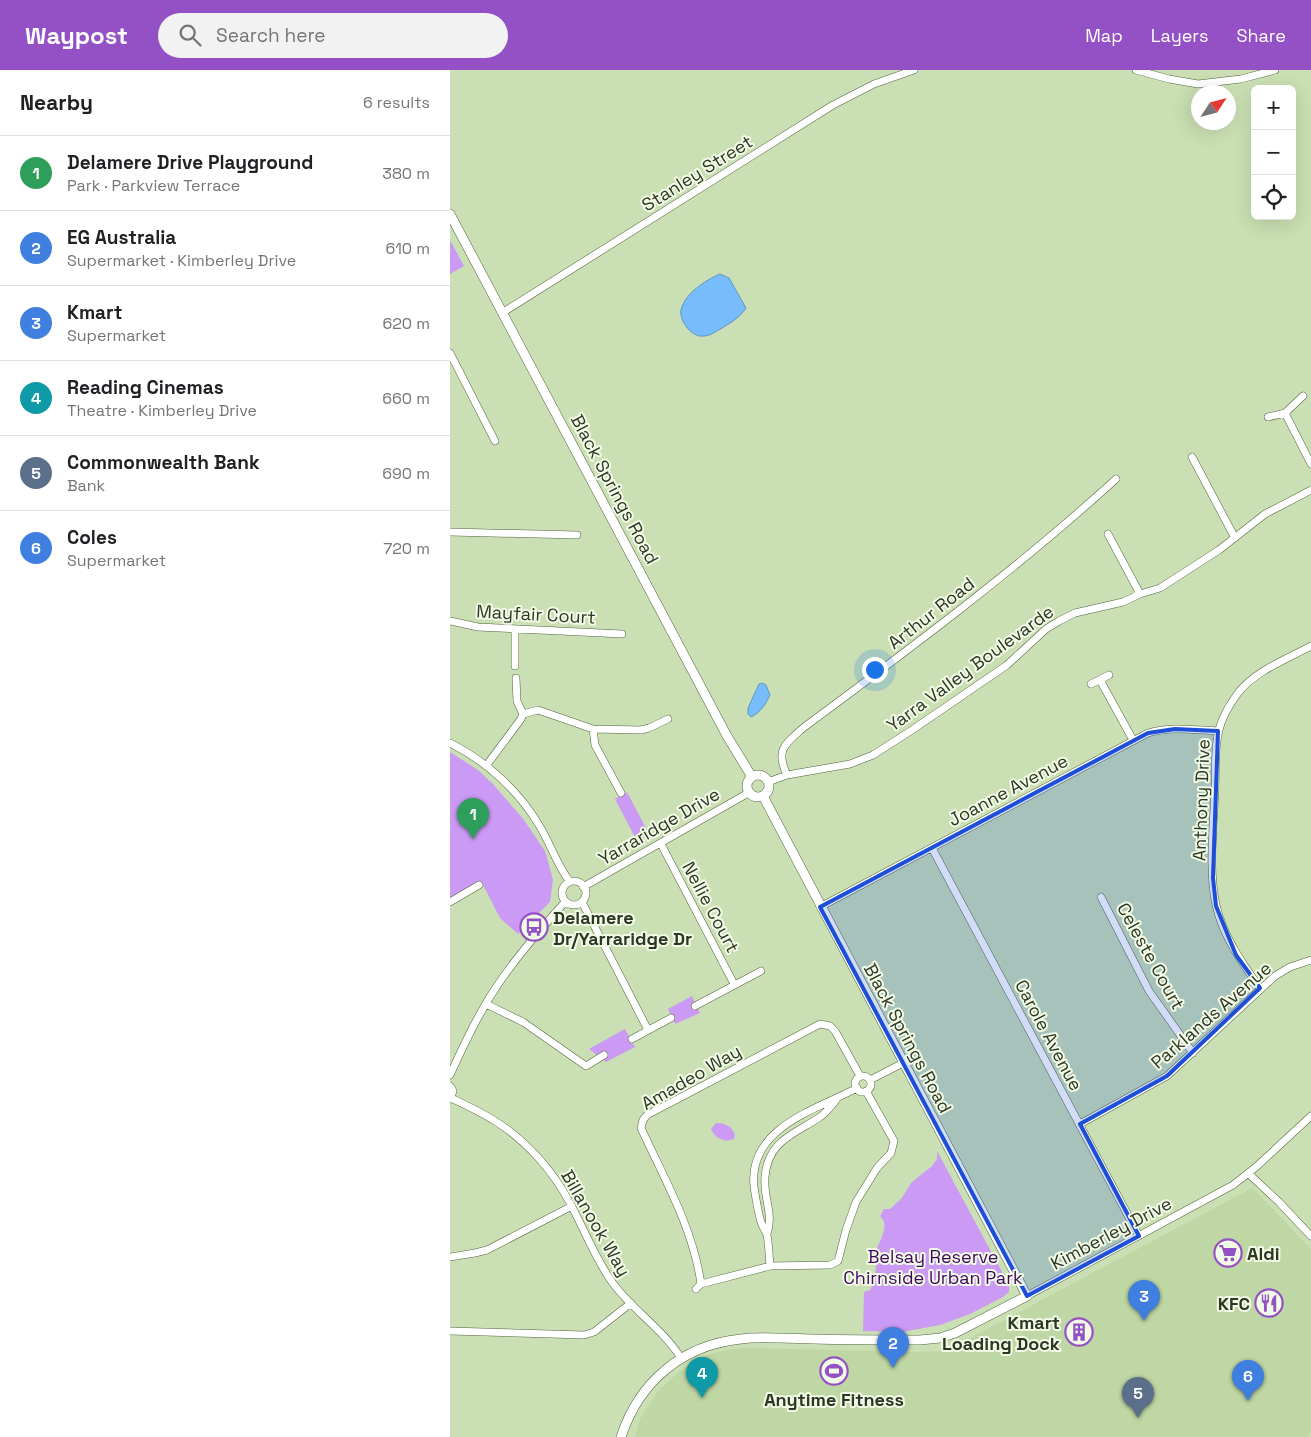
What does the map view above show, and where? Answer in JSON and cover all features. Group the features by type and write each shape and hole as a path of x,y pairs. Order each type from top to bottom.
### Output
{"main road":[{"name":"Black Springs Road","path":"450,214 727,736 752,778"},
{"path":"761,776 768,782 768,791 763,796 757,796 750,792 748,786 752,778 761,776"},
{"name":"Black Springs Road","path":"763,796 1027,1296"},
{"name":"Kimberley Drive","path":"621,1437 637,1401 662,1372 681,1358 710,1345 743,1338 920,1340 940,1338 964,1329 1027,1296"}],"street":[{"name":"Stanley Street","path":"502,312 833,106 874,84 914,70"},
{"path":"1136,70 1169,79 1198,84 1241,79 1275,70"},
{"path":"450,353 495,441"},
{"path":"1268,417 1284,413 1304,396"},
{"path":"1284,413 1311,464"},
{"path":"1192,457 1235,538"},
{"name":"Arthur Road","path":"787,775 782,764 781,753 787,742 803,728 942,625 1068,522 1116,479"},
{"name":"Yarra Valley Boulevarde","path":"768,782 787,775 850,764 872,754 912,730 1007,665 1046,629 1059,621 1074,613 1123,602 1160,588 1235,538 1266,514 1311,490"},
{"path":"450,532 577,535"},
{"path":"1108,534 1140,594"},
{"name":"Mayfair Court","path":"450,622 469,626 515,630 622,634"},
{"path":"515,630 515,666"},
{"name":"Anthony Drive","path":"1260,988 1236,955 1216,906 1213,878 1218,731 1228,708 1247,684 1268,669 1311,646"},
{"path":"1091,684 1109,675"},
{"path":"486,766 523,714 517,701 516,678"},
{"path":"1100,680 1133,740"},
{"path":"523,714 538,710 593,729 642,730 668,719"},
{"path":"593,729 595,745 621,793"},
{"name":"Joanne Avenue","path":"820,907 1133,740 1160,729 1218,731"},
{"path":"450,742 486,766 529,809 570,882"},
{"name":"Yarraridge Drive","path":"583,886 750,792"},
{"name":"Nellie Court","path":"660,844 734,984"},
{"name":"Carole Avenue","path":"932,848 1140,1236"},
{"path":"570,882 577,882 583,886 586,893 582,902 575,905 565,902 562,896 562,889 570,882"},
{"path":"450,902 479,886"},
{"name":"Celeste Court","path":"1101,897 1149,991 1193,1054"},
{"path":"450,1075 486,1004 514,962 565,902"},
{"path":"582,902 648,1030"},
{"name":"Parklands Avenue","path":"1080,1124 1167,1076 1193,1054 1260,988 1290,967 1311,960"},
{"path":"695,1006 761,971"},
{"path":"486,1004 524,1022 586,1066 604,1055"},
{"path":"632,1039 671,1018"},
{"name":"Amadeo Way","path":"770,1266 699,1287 695,1251 688,1230 641,1128 643,1120 647,1115 820,1024 830,1026 835,1031 860,1076"},
{"path":"870,1080 903,1063"},
{"path":"866,1091 860,1091 857,1088 856,1081 860,1076 870,1080"},
{"path":"866,1091 870,1086 870,1080"},
{"path":"450,1086 453,1091 451,1098"},
{"path":"767,1234 762,1225 754,1186 755,1170 761,1151 768,1140 780,1128 857,1088"},
{"path":"838,1098 828,1111 781,1141 767,1165 765,1187 770,1216 767,1234 770,1266 830,1265 838,1261 856,1202 873,1175 893,1149 894,1142 866,1091"},
{"name":"Billanook Way","path":"451,1098 495,1121 531,1150 554,1177 572,1206 604,1271 613,1284 660,1330 681,1358"},
{"name":"Kimberley Drive","path":"1027,1296 1216,1196 1249,1174 1311,1116"},
{"path":"1249,1174 1311,1236"},
{"path":"450,1257 487,1250 572,1206"},
{"path":"450,1331 584,1335 594,1332 631,1303"}],"highlighted area":[{"path":"1175,729 1218,731 1213,878 1216,906 1236,955 1260,988 1167,1076 1080,1124 1139,1236 1027,1296 820,907 1148,733"}],"shaded area":[{"path":"1252,1188 1311,1249 1311,1431 1307,1437 635,1437 640,1419 658,1391 679,1372 710,1354 731,1349 752,1348 946,1351"}],"green space":[{"path":"450,240 464,266 450,274"},
{"path":"450,752 478,770 493,784 524,820 545,851 553,880 550,902 518,934 500,918 481,881 450,897"},
{"path":"627,792 649,834 637,841 615,799"},
{"path":"692,996 700,1013 675,1024 668,1009"},
{"path":"625,1029 635,1047 606,1062 589,1049"},
{"path":"716,1123 725,1124 730,1127 735,1135 734,1139 723,1140 717,1137 711,1129"},
{"name":"Belsay Reserve Chirnside Urban Park","path":"937,1151 1009,1285 1009,1292 970,1314 940,1325 902,1332 863,1331 864,1292 870,1290 873,1284 876,1270 876,1253 884,1228 883,1220 880,1216 884,1209 890,1209 902,1198 911,1183 932,1166 937,1159"}],"water":[{"path":"720,274 729,278 746,308 729,324 709,335 699,336 691,332 684,324 681,314 683,304 697,288"},
{"path":"759,684 766,685 770,695 762,708 751,717 748,714 748,708"}],"place":[{"name":"Delamere Drive Playground","path":"473,839"},
{"name":"Delamere Dr/Yarraridge Dr","path":"534,927"},
{"name":"Aldi","path":"1228,1253"},
{"name":"KFC","path":"1269,1303"},
{"name":"Kmart","path":"1144,1321"},
{"name":"Kmart Loading Dock","path":"1079,1332"},
{"name":"EG Australia","path":"893,1368"},
{"name":"Anytime Fitness","path":"834,1371"},
{"name":"Reading Cinemas","path":"702,1398"},
{"name":"Coles","path":"1248,1401"},
{"name":"Commonwealth Bank","path":"1138,1418"}]}
